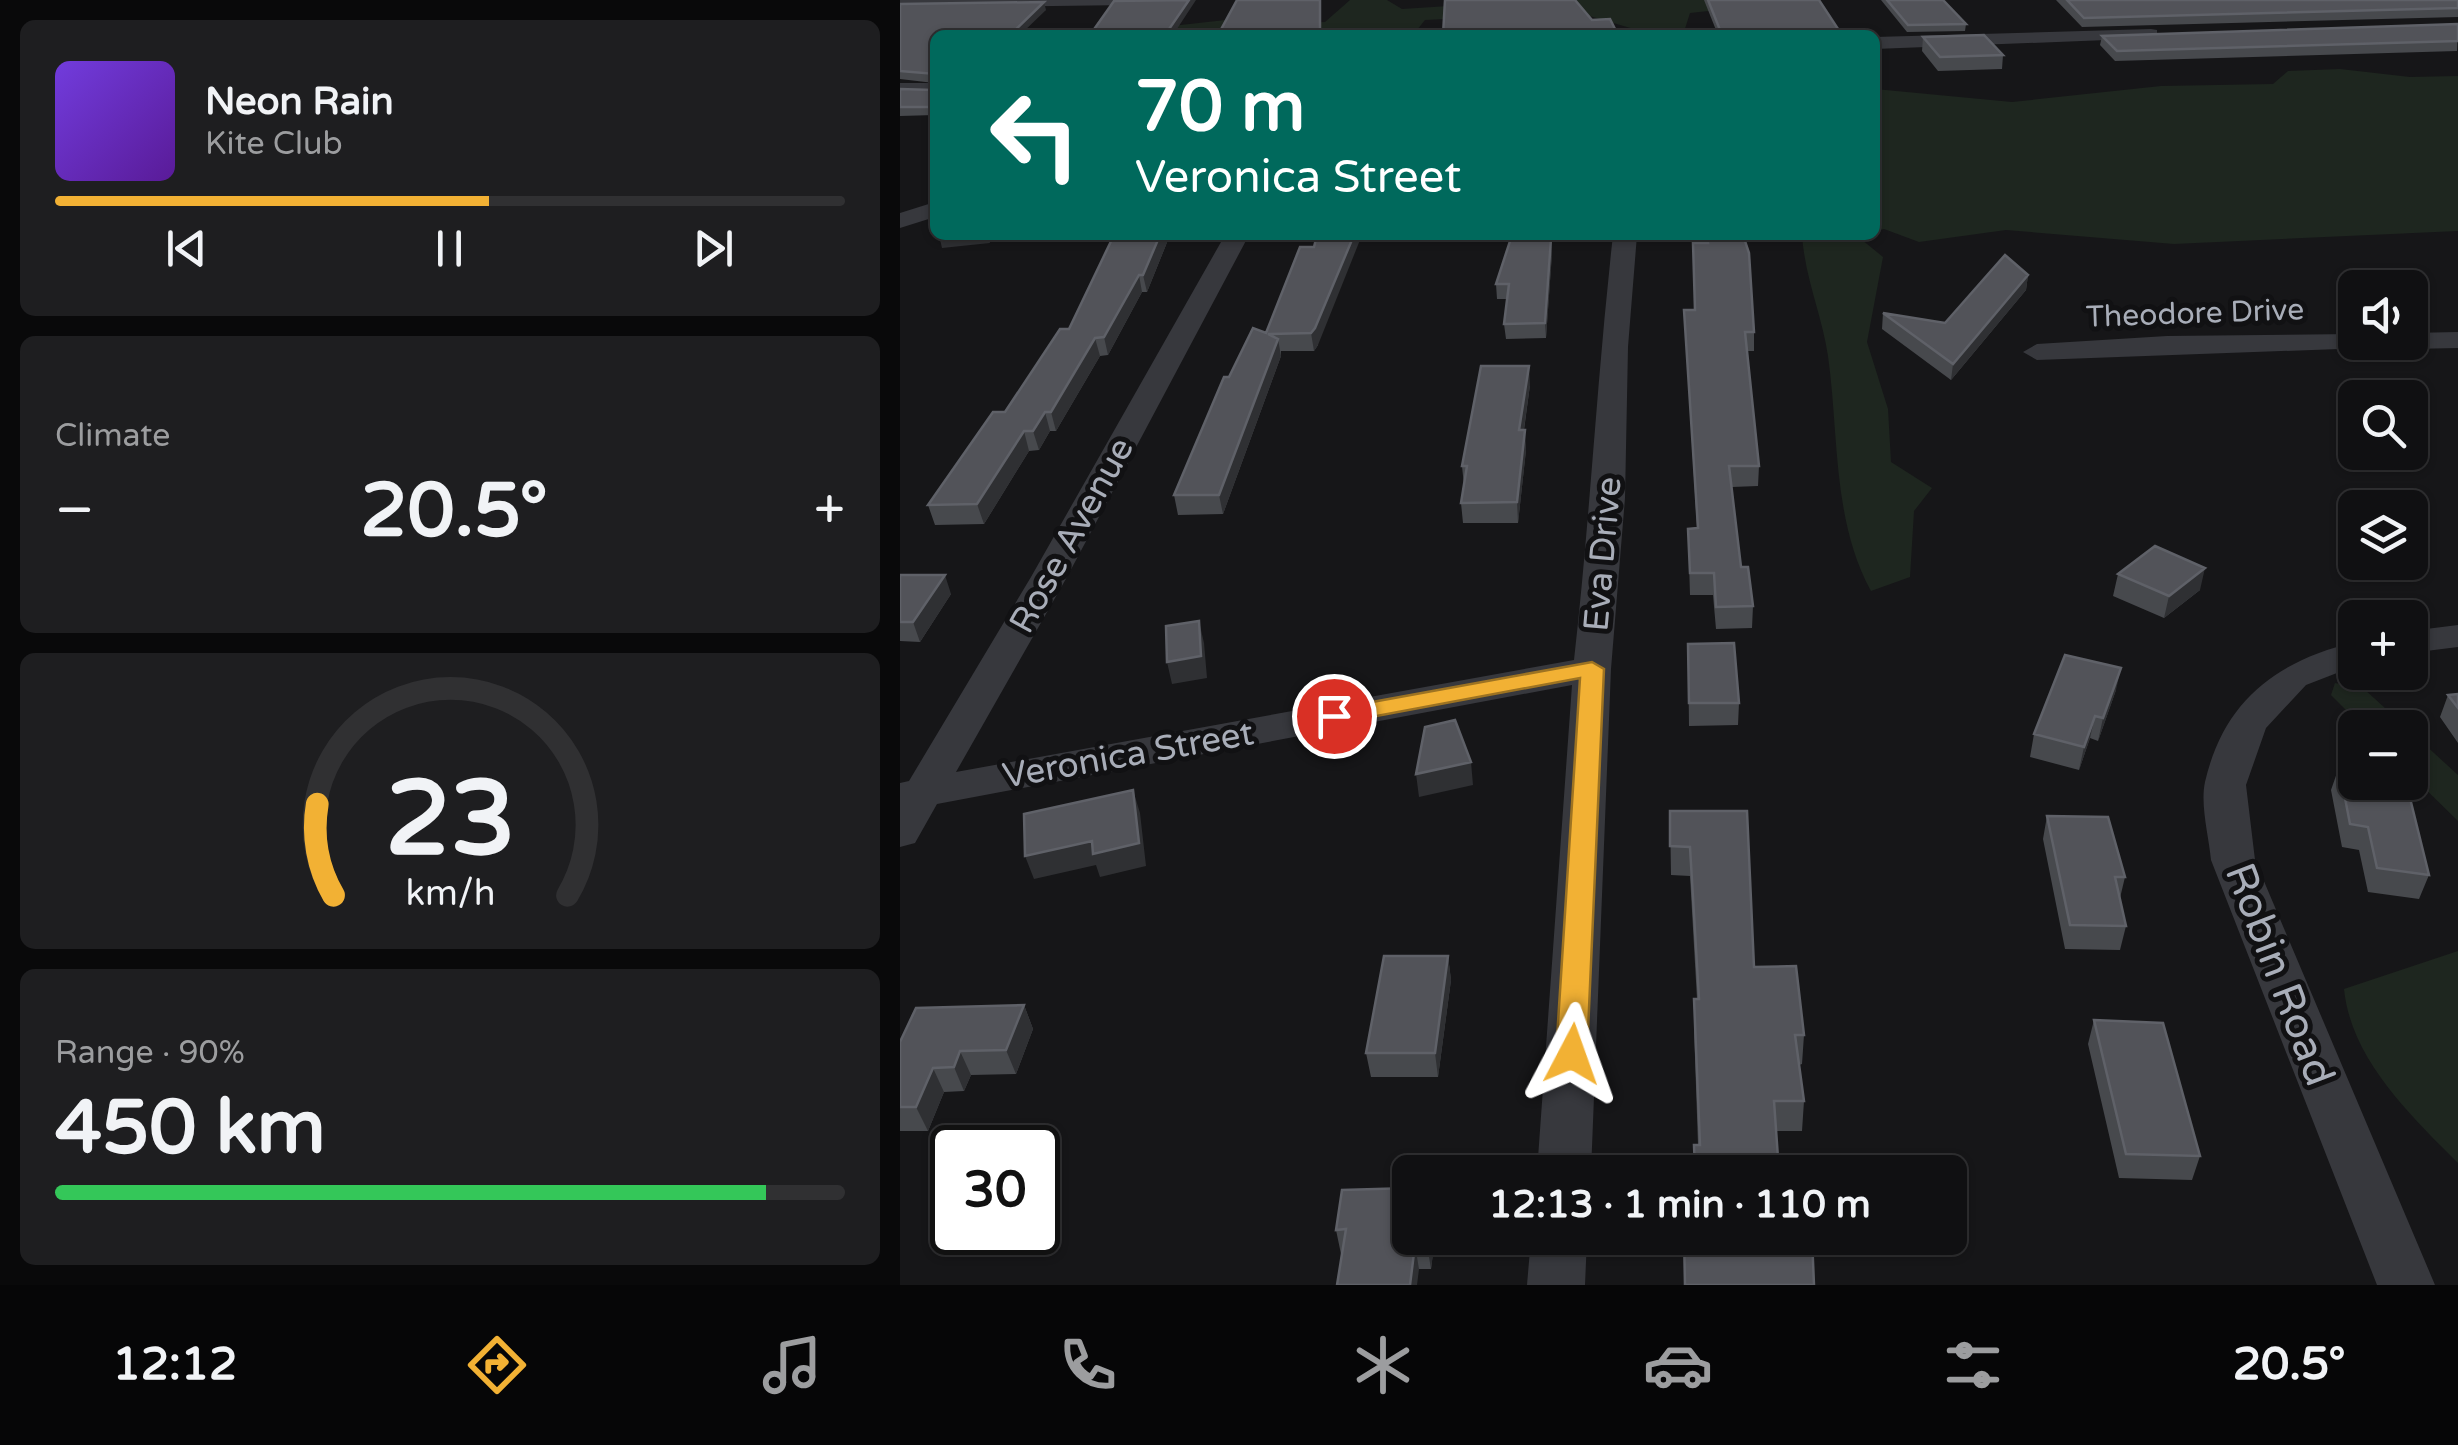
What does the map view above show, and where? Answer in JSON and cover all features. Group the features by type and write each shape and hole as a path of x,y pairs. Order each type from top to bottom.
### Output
{"street":[{"path":"900,4 1129,0"},
{"path":"1880,43 2166,34"},
{"path":"900,89 930,89"},
{"path":"900,221 930,211"},
{"name":"Rose Avenue","path":"900,832 911,795 1049,577 1235,240"},
{"name":"Eva Drive","path":"1565,1155 1592,669 1609,498 1614,346 1625,240"},
{"path":"2428,341 2458,340"},
{"name":"Theodore Drive","path":"2038,352 2167,344 2338,342"},
{"path":"2428,640 2458,636"},
{"name":"Robin Road","path":"2338,659 2292,677 2247,724 2225,785 2234,860 2406,1285"},
{"name":"Veronica Street","path":"911,795 1592,669"},
{"path":"1556,1285 1558,1255"}],"shaded area":[{"path":"1350,0 1387,0 1402,9 1542,0 1810,0 1690,13 1685,30 1637,30 1576,12 1425,20 1417,30 1042,30 1144,29 1244,18 1288,24 1325,22"},
{"path":"2340,69 2410,77 2458,76 2458,231 2174,244 2006,230 1919,242 1880,230 1880,89 2012,102 2161,86 2273,84 2288,71"},
{"path":"1803,240 1862,240 1883,257 1867,342 1888,409 1891,462 1932,488 1914,511 1910,577 1871,591 1858,564 1843,506 1828,356"},
{"path":"2335,683 2338,690 2365,690 2387,710 2346,710 2331,695"},
{"path":"2428,748 2458,775 2458,821 2428,792"},
{"path":"2458,951 2458,1163 2403,1105 2370,1062 2349,1015 2344,989"}],"building":[{"path":"1189,0 1168,30 1094,30 1114,1"},
{"path":"1237,0 1320,0 1320,30 1221,30"},
{"path":"1445,0 1575,0 1592,20 1610,19 1616,30 1443,30"},
{"path":"1708,0 1819,0 1839,30 1720,30"},
{"path":"1887,0 1943,0 1966,24 1908,25"},
{"path":"2067,0 2458,0 2458,8 2084,18"},
{"path":"1044,2 1015,30 930,30 930,74 900,71 900,4"},
{"path":"2458,24 2458,41 2117,51 2102,36"},
{"path":"1984,35 2003,55 1940,57 1923,37"},
{"path":"900,89 930,90 930,107 900,107"},
{"path":"1112,240 1158,240 1143,275 1139,275 1104,337 1095,338 1051,412 1045,412 1033,431 1024,431 977,504 928,505 993,412 1005,412 1060,329 1069,329"},
{"path":"1316,240 1352,240 1315,328 1311,333 1268,334 1278,339 1219,495 1174,495 1224,377 1229,377 1253,328 1266,333 1300,247 1314,247"},
{"path":"1510,240 1551,240 1545,323 1504,324 1509,284 1496,284"},
{"path":"1707,240 1745,240 1749,253 1754,332 1745,332 1759,466 1729,466 1741,567 1748,567 1753,606 1716,607 1714,573 1690,573 1688,529 1698,528 1684,310 1695,310 1693,243 1708,243"},
{"path":"2005,255 2028,275 1953,364 1883,313 1945,323"},
{"path":"1481,366 1529,366 1519,430 1525,430 1517,502 1461,503 1467,466 1462,466"},
{"path":"2155,546 2205,568 2169,596 2118,574"},
{"path":"900,575 945,575 913,622 900,622"},
{"path":"1199,621 1201,656 1167,662 1166,626"},
{"path":"1734,643 1739,703 1689,703 1688,644"},
{"path":"2065,655 2121,668 2103,718 2095,716 2084,747 2034,734"},
{"path":"2458,694 2458,708 2448,695"},
{"path":"1455,720 1471,762 1416,774 1425,727"},
{"path":"1133,790 1139,843 1093,854 1092,841 1025,856 1024,814"},
{"path":"2345,800 2410,800 2429,875 2377,868 2368,827 2350,824"},
{"path":"1670,811 1747,811 1754,967 1796,966 1804,1035 1795,1035 1804,1101 1774,1101 1778,1155 1694,1155 1694,1145 1700,1145 1694,999 1699,999 1690,847 1670,846"},
{"path":"2047,816 2108,817 2125,877 2115,877 2126,926 2070,925"},
{"path":"1384,956 1448,956 1435,1053 1366,1053"},
{"path":"1024,1005 1006,1050 960,1051 954,1067 933,1068 916,1107 900,1107 900,1042 916,1008"},
{"path":"2094,1020 2163,1023 2200,1156 2126,1154"},
{"path":"1392,1189 1392,1255 1414,1255 1410,1285 1337,1285 1346,1229 1336,1230 1342,1190"},
{"path":"1684,1255 1813,1255 1814,1285 1685,1285"}],"route":[{"path":"1334,716 1592,669 1572,1054"}]}
